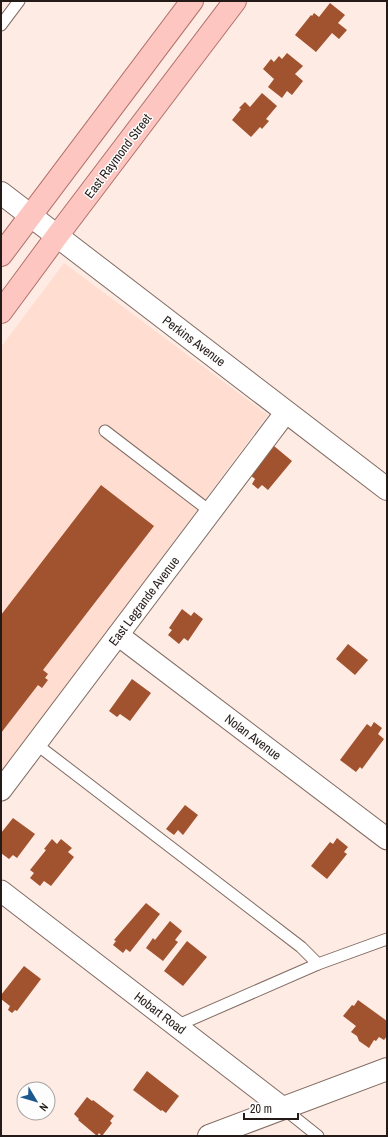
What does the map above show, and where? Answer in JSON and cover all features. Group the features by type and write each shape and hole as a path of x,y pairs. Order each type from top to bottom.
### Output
{"main road":[{"path":"1,255 192,1"},
{"name":"East Raymond Street","path":"1,312 235,1"}],"street":[{"name":"Perkins Avenue","path":"1,193 387,489"},
{"name":"East Legrande Avenue","path":"1,790 286,412"},
{"name":"Nolan Avenue","path":"118,635 387,839"},
{"name":"Hobart Road","path":"1,891 283,1108"},
{"path":"209,1136 387,1069"}],"lane":[{"path":"1,24 19,1"},
{"path":"105,431 211,512"},
{"path":"36,744 300,947 318,964"},
{"path":"176,1026 318,964 387,939"},
{"name":"Hobart Road","path":"283,1108 318,1136"}],"shaded area":[{"path":"64,263 268,415 1,773 1,347"}],"building":[{"path":"330,3 345,15 338,23 347,30 339,39 332,33 316,52 295,35 311,15 312,16 314,13 319,17"},
{"path":"287,53 303,66 295,74 303,81 292,95 287,91 282,98 268,87 274,79 263,69 271,59 274,62 279,56 282,59"},
{"path":"262,93 277,106 266,119 269,121 262,129 260,127 251,137 232,120 241,109 239,108 245,102 250,107"},
{"path":"274,446 292,461 268,490 262,485 258,489 252,484 255,479 250,475"},
{"path":"101,485 154,526 43,670 48,674 45,678 48,680 42,688 38,685 1,733 1,615"},
{"path":"182,609 191,616 194,612 203,619 188,641 184,638 179,644 168,635 172,630 169,628"},
{"path":"348,644 368,660 355,675 336,659"},
{"path":"132,679 151,693 130,721 120,714 117,717 109,711"},
{"path":"374,722 382,728 378,734 384,739 362,769 360,767 356,772 340,760 367,724 371,727"},
{"path":"185,805 198,815 183,835 178,830 174,835 166,829"},
{"path":"13,818 35,834 17,858 13,855 9,859 1,853 1,833"},
{"path":"337,838 348,847 344,852 347,854 327,879 311,866 330,842 333,844"},
{"path":"52,839 57,844 61,839 72,848 68,852 74,857 51,886 44,881 40,886 30,878 34,873 30,870 46,850 44,849"},
{"path":"146,903 160,914 130,952 126,949 123,953 113,945 116,941 114,940"},
{"path":"170,921 182,931 175,940 178,942 163,961 146,948 153,938 155,940"},
{"path":"187,941 207,957 183,986 164,971"},
{"path":"24,966 41,979 17,1011 15,1010 12,1013 8,1010 10,1006 1,999 1,995"},
{"path":"358,1000 387,1021 387,1036 384,1040 379,1037 376,1041 374,1040 369,1048 359,1041 357,1036 351,1032 356,1026 343,1016"},
{"path":"147,1071 179,1096 166,1113 162,1110 161,1111 133,1090"},
{"path":"87,1097 114,1116 110,1121 112,1123 102,1136 99,1133 97,1136 78,1120 79,1119 74,1114"}]}
